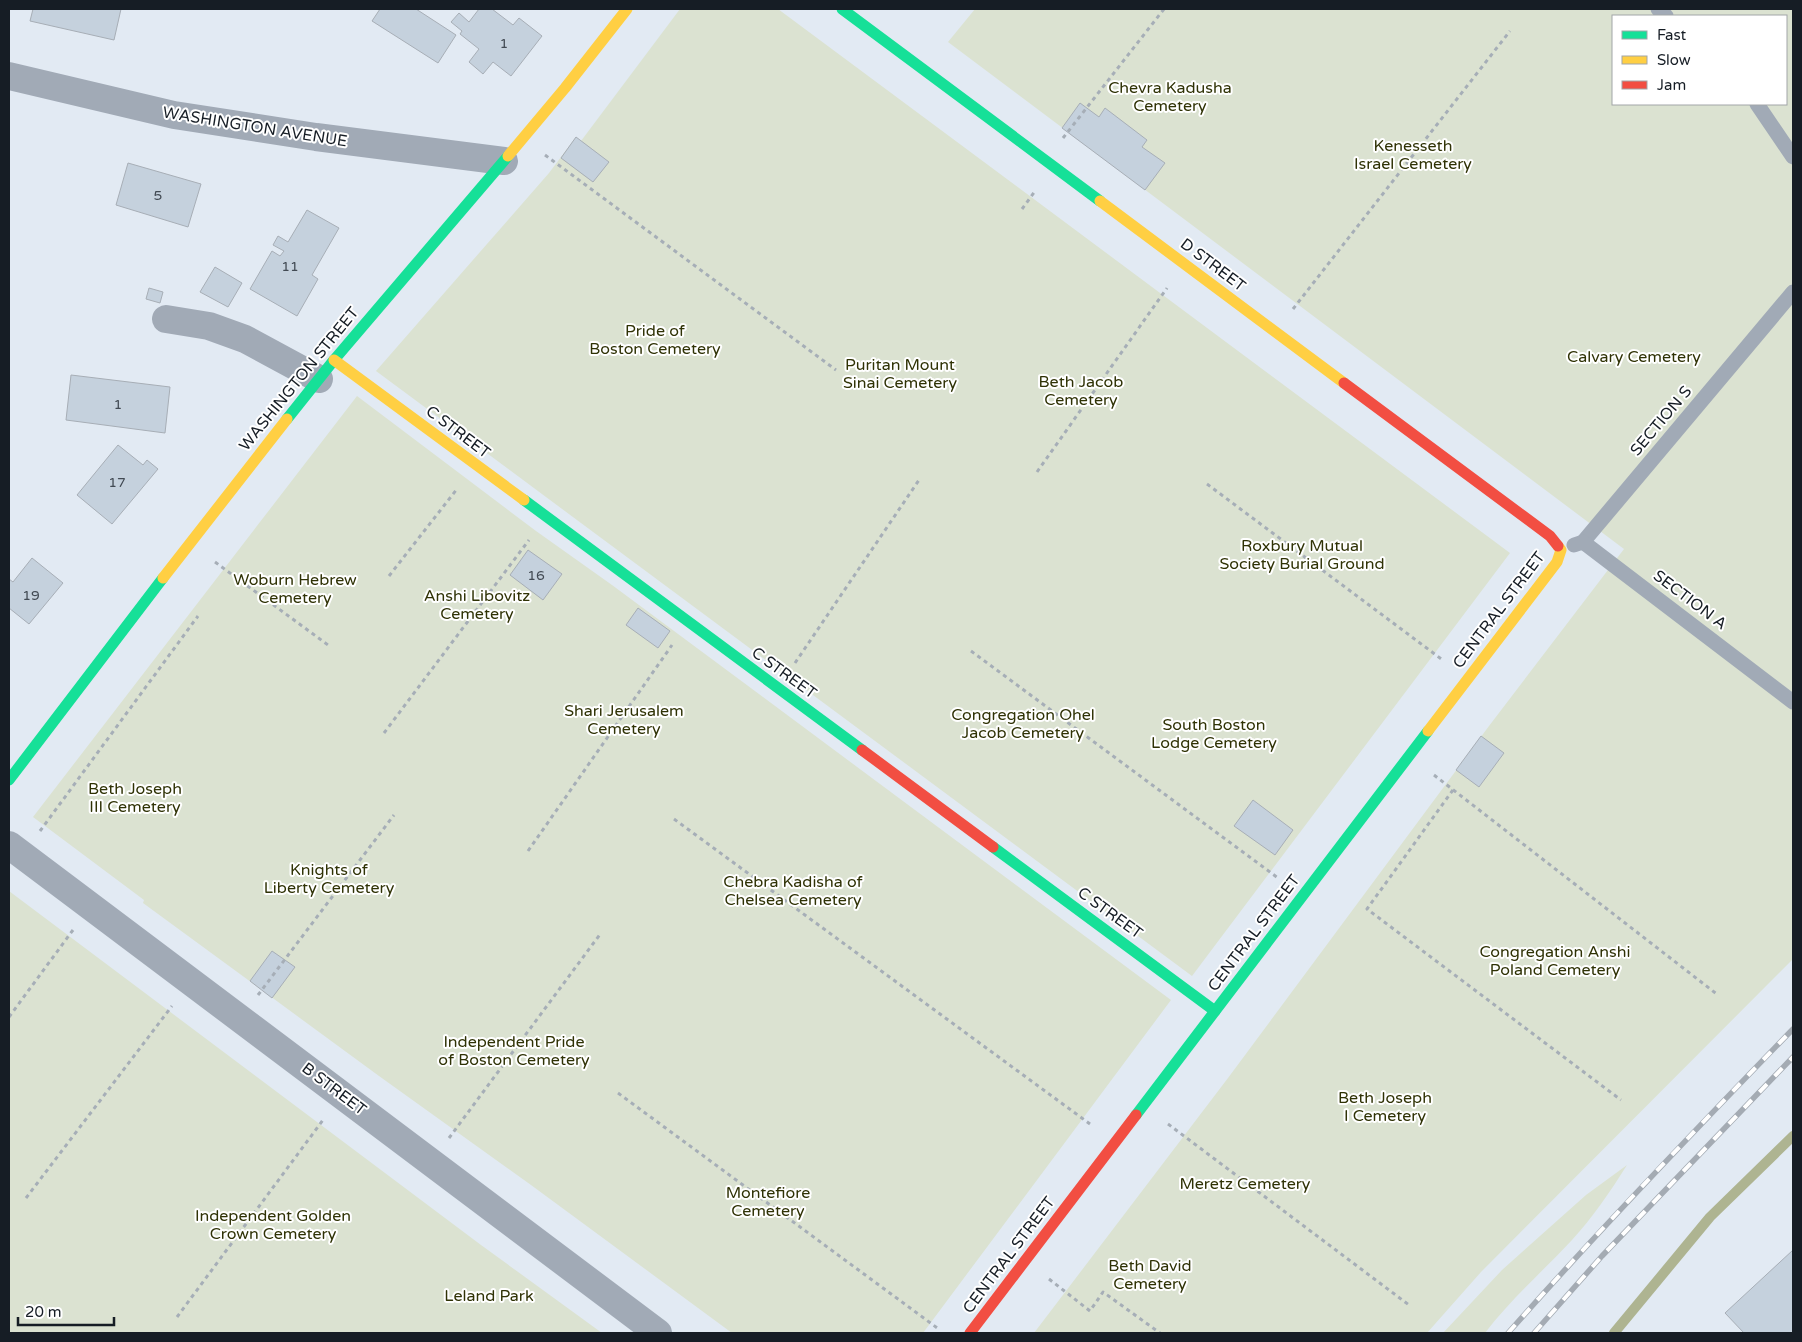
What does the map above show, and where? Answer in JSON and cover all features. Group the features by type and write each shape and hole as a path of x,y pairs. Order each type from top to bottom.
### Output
{"street":[{"name":"WASHINGTON STREET","path":"9,780 190,543 327,370 565,88 627,9"},
{"name":"D STREET","path":"842,9 1554,539 1561,550"},
{"name":"WASHINGTON AVENUE","path":"9,76 174,115 316,137 504,161"},
{"path":"166,319 209,326 327,370"},
{"name":"C STREET","path":"327,370 546,518 1215,1011"},
{"name":"CENTRAL STREET","path":"970,1333 1469,679 1557,562 1561,550"},
{"name":"B STREET","path":"16,851 658,1333"}],"lane":[{"path":"1758,105 1793,157"},
{"name":"SECTION S","path":"1583,542 1791,300"},
{"path":"1561,550 1583,542"},
{"name":"SECTION A","path":"1583,542 1793,702"}],"path":[{"path":"1046,160 1164,9"},
{"path":"1275,331 1510,31"},
{"path":"522,139 836,370"},
{"path":"1037,472 1185,264"},
{"path":"777,688 919,480"},
{"path":"1207,484 1469,679"},
{"path":"389,576 458,488"},
{"path":"384,733 546,518"},
{"path":"190,543 328,645"},
{"path":"16,851 198,616"},
{"path":"528,851 688,622"},
{"path":"971,651 1302,896"},
{"path":"1409,756 1718,995"},
{"path":"1452,790 1367,909 1621,1100"},
{"path":"240,1019 394,815"},
{"path":"674,819 1115,1143"},
{"path":"9,1017 90,907"},
{"path":"431,1162 601,933"},
{"path":"26,1198 190,982"},
{"path":"618,1093 945,1333"},
{"path":"177,1317 341,1095"},
{"path":"1144,1105 1410,1305"},
{"path":"1072,1296 1090,1311 1103,1292 1160,1333"}],"green space":[{"path":"680,9 778,9 1510,553 1192,976 376,371 549,173 576,137 581,141"},
{"path":"975,9 1793,9 1793,959 1481,1272 1427,1333 1034,1333 1228,1078 1489,726 1624,549 948,42"},
{"path":"357,396 536,531 612,585 1171,1000 923,1333 732,1333 143,903 144,900 33,817"},
{"path":"9,891 481,1245 602,1333 9,1333"},
{"path":"1627,1165 1580,1231 1516,1297 1485,1333 1443,1333 1502,1270 1586,1195"}],"building":[{"path":"33,9 121,9 114,40 30,21"},
{"path":"380,9 416,9 456,35 438,63 372,21"},
{"path":"479,9 492,9 513,25 519,18 542,36 511,76 493,62 483,74 469,62 479,49 460,34 462,31 451,22 459,13 469,22"},
{"path":"1080,103 1099,117 1105,108 1147,140 1142,147 1165,163 1145,190 1062,128"},
{"path":"576,137 609,162 593,182 561,158"},
{"path":"128,163 201,184 188,227 116,205"},
{"path":"307,210 339,228 312,275 318,279 297,316 250,289 272,251 280,256 284,251 273,245 278,236 288,242"},
{"path":"215,267 242,283 228,307 200,292"},
{"path":"149,288 163,292 160,303 146,299"},
{"path":"71,375 170,387 165,433 66,420"},
{"path":"118,445 143,465 147,460 158,469 112,524 77,495"},
{"path":"528,550 562,574 543,600 510,575"},
{"path":"32,558 63,583 29,624 9,608 9,579 13,582"},
{"path":"638,608 670,631 658,648 626,625"},
{"path":"1481,736 1504,753 1479,787 1456,770"},
{"path":"1253,800 1293,830 1275,855 1234,826"},
{"path":"272,951 295,967 272,998 250,981"},
{"path":"1793,1250 1793,1333 1744,1333 1725,1313"}],"waterway":[{"path":"1614,1333 1710,1217 1793,1136"}],"railway":[{"path":"1508,1333 1649,1180 1793,1029"},
{"path":"1534,1333 1602,1256 1793,1057"}],"traffic: fast":[{"path":"842,9 1100,201"},
{"path":"287,419 334,360 508,156"},
{"path":"524,500 862,750"},
{"path":"9,780 163,578"},
{"path":"1136,1115 1428,731"},
{"path":"993,847 1215,1011"}],"traffic: slow":[{"path":"508,156 565,88 627,9"},
{"path":"1100,201 1344,383"},
{"path":"334,360 524,500"},
{"path":"163,578 287,419"},
{"path":"1428,731 1557,562 1561,550 1558,546"}],"traffic: jam":[{"path":"1344,383 1550,536 1558,546"},
{"path":"862,750 993,847"},
{"path":"970,1333 1136,1115"}],"park label":[{"name":"Chevra Kadusha Cemetery","path":"1170,97"},
{"name":"Kenesseth Israel Cemetery","path":"1413,155"},
{"name":"Pride of Boston Cemetery","path":"655,340"},
{"name":"Calvary Cemetery","path":"1634,357"},
{"name":"Puritan Mount Sinai Cemetery","path":"900,374"},
{"name":"Beth Jacob Cemetery","path":"1081,391"},
{"name":"Roxbury Mutual Society Burial Ground","path":"1302,555"},
{"name":"Woburn Hebrew Cemetery","path":"295,589"},
{"name":"Anshi Libovitz Cemetery","path":"477,605"},
{"name":"Shari Jerusalem Cemetery","path":"624,720"},
{"name":"Congregation Ohel Jacob Cemetery","path":"1023,724"},
{"name":"South Boston Lodge Cemetery","path":"1214,734"},
{"name":"Beth Joseph III Cemetery","path":"135,798"},
{"name":"Knights of Liberty Cemetery","path":"329,879"},
{"name":"Chebra Kadisha of Chelsea Cemetery","path":"793,891"},
{"name":"Congregation Anshi Poland Cemetery","path":"1555,961"},
{"name":"Independent Pride of Boston Cemetery","path":"514,1051"},
{"name":"Beth Joseph I Cemetery","path":"1385,1107"},
{"name":"Meretz Cemetery","path":"1245,1184"},
{"name":"Montefiore Cemetery","path":"768,1202"},
{"name":"Independent Golden Crown Cemetery","path":"273,1225"},
{"name":"Beth David Cemetery","path":"1150,1275"},
{"name":"Leland Park","path":"489,1296"}]}
